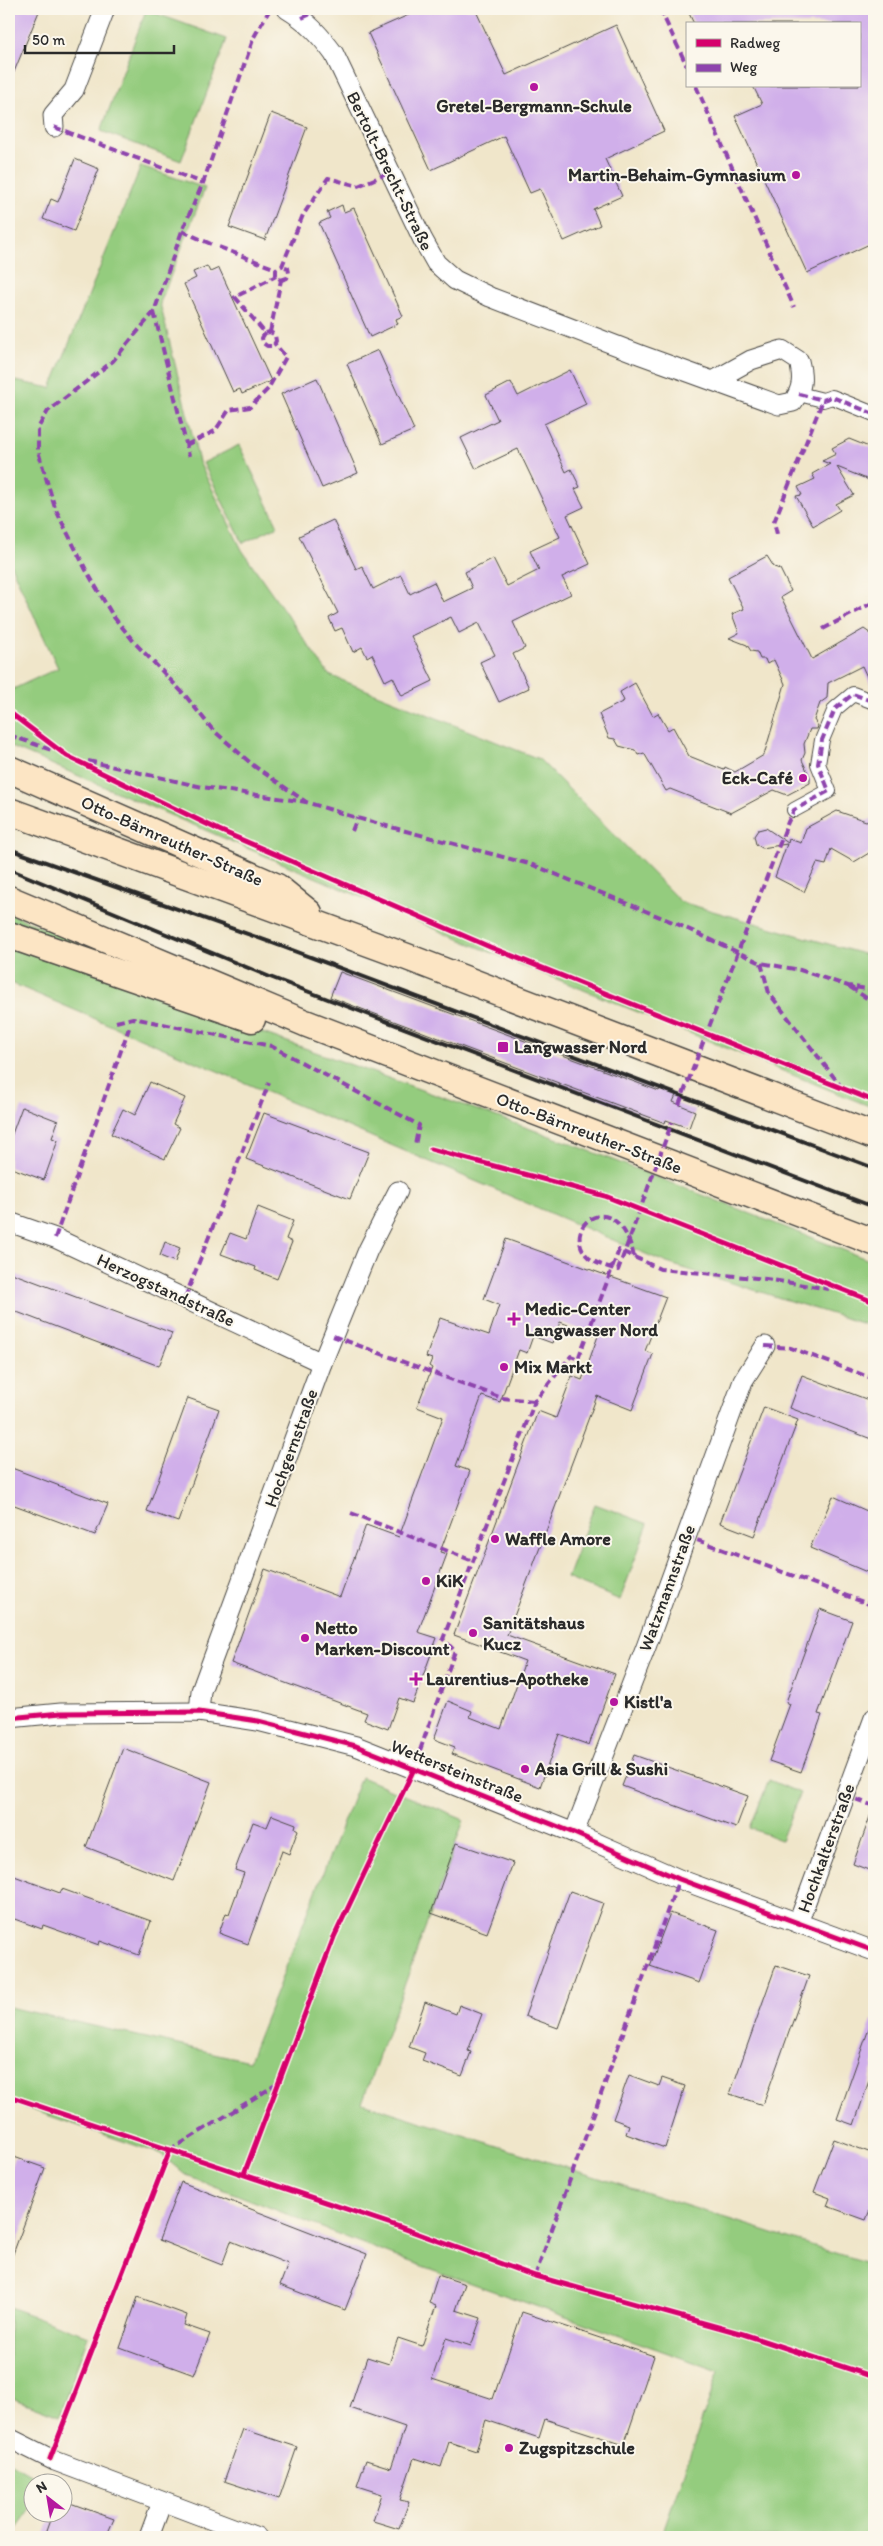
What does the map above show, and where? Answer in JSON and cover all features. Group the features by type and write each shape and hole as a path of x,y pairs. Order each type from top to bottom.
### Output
{"main road":[{"name":"Otto-Bärnreuther-Straße","path":"9,769 277,887 327,927"},
{"name":"Otto-Bärnreuther-Straße","path":"9,811 327,927 874,1136"},
{"name":"Otto-Bärnreuther-Straße","path":"9,900 305,1023 874,1242"},
{"name":"Otto-Bärnreuther-Straße","path":"9,935 252,1019 305,1023"}],"street":[{"path":"54,127 53,115 74,90 104,9"},
{"name":"Bertolt-Brecht-Straße","path":"287,9 302,18 318,33 334,54 422,240 436,263 455,280 490,297 779,404 793,402 799,394"},
{"path":"713,381 751,360 782,350 799,361 803,377 799,394 823,400 832,397 874,414"},
{"path":"794,810 829,791 818,764 822,740 835,709 853,694 874,702"},
{"name":"Hochgernstraße","path":"199,1712 201,1691 322,1363 368,1250 398,1190"},
{"name":"Herzogstandstraße","path":"9,1222 64,1242 322,1363"},
{"name":"Watzmannstraße","path":"574,1833 649,1640 743,1381 765,1346"},
{"name":"Wettersteinstraße","path":"9,1718 61,1713 199,1712 258,1721 356,1746 574,1833 678,1879 874,1951"},
{"name":"Hochkalterstraße","path":"798,1923 874,1718"},
{"path":"9,2438 55,2461 257,2537"},
{"path":"149,2537 162,2502"}],"green space":[{"path":"146,10 227,39 181,161 101,131"},
{"path":"141,166 205,188 160,303 199,462 242,550 329,675 539,759 681,902 874,957 874,1108 473,945 9,746 9,691 58,668 9,561 9,384 10,380 51,388"},
{"path":"239,445 278,526 243,543 203,463"},
{"path":"9,913 164,980 162,997 564,1141 874,1262 874,1327 667,1263 9,982"},
{"path":"595,1504 648,1524 620,1600 567,1578"},
{"path":"361,1777 464,1820 362,2103 874,2265 874,2537 661,2537 719,2371 394,2256 184,2174 161,2154 9,2102 9,2007 249,2061"},
{"path":"769,1780 800,1793 781,1840 750,1828"},
{"path":"9,2307 88,2336 59,2416 9,2397"},
{"path":"9,2462 30,2474 22,2474 22,2522 11,2537 9,2537"}],"building":[{"path":"9,9 40,9 9,84"},
{"path":"422,9 475,9 506,75 616,25 664,131 605,159 622,196 593,209 600,225 564,241 540,189 530,193 504,136 431,170 368,33"},
{"path":"687,9 874,9 874,242 807,273 735,116 762,104 754,88 860,88 860,22 693,22"},
{"path":"271,113 307,127 265,240 229,227"},
{"path":"75,159 99,169 74,231 43,219 51,199 58,202"},
{"path":"342,205 344,212 354,208 403,316 396,319 398,324 370,337 319,223 330,218 327,212"},
{"path":"207,266 210,272 219,268 271,381 242,394 240,389 233,392 184,284 196,278 193,272"},
{"path":"378,350 414,430 382,444 347,364"},
{"path":"570,370 586,404 544,424 566,472 571,469 580,487 575,489 584,507 567,515 590,564 562,577 571,594 513,622 525,648 513,654 529,688 499,702 480,662 495,655 479,623 459,633 451,617 411,636 433,681 402,696 393,677 385,681 372,654 367,657 362,647 353,652 342,628 335,631 329,618 338,613 299,536 333,520 356,569 362,566 373,589 401,575 410,594 434,582 443,602 472,588 465,572 493,558 507,586 539,570 530,551 560,537 518,449 476,469 461,438 498,420 486,395 511,382 518,396"},
{"path":"317,378 358,473 322,488 281,394"},
{"path":"849,439 874,449 874,482 837,467 854,495 836,504 840,510 813,526 796,496 802,495 798,487 815,479 812,474 830,464 822,461 836,454 832,448"},
{"path":"767,556 774,567 780,569 791,591 781,597 812,659 864,629 874,636 874,692 862,666 828,683 827,698 820,703 814,720 818,726 817,729 810,729 804,744 805,753 802,760 810,777 810,783 787,795 774,790 731,813 670,789 666,791 644,753 638,755 635,750 619,746 615,739 609,738 599,714 624,701 620,692 635,683 653,716 658,713 668,730 673,727 689,756 724,770 725,767 735,772 764,755 785,684 774,660 767,664 765,659 760,659 757,652 751,651 747,645 729,638 739,633 732,614 744,609 728,577"},
{"path":"837,811 866,821 874,818 874,850 854,862 831,849 826,865 817,863 804,892 775,877 787,844 762,848 756,844 754,836 758,830 766,828 788,843 789,839 801,843 806,828"},
{"path":"340,972 659,1091 660,1089 676,1095 673,1102 695,1111 689,1128 666,1120 665,1123 330,997"},
{"path":"150,1082 185,1098 173,1124 180,1128 165,1159 111,1134 123,1109 135,1115"},
{"path":"22,1107 58,1121 52,1138 58,1140 44,1180 9,1167 9,1142"},
{"path":"264,1113 369,1152 350,1199 246,1159"},
{"path":"258,1207 293,1221 286,1239 292,1242 277,1279 255,1270 256,1267 221,1254 230,1233 246,1239"},
{"path":"506,1239 666,1297 645,1351 653,1354 632,1410 597,1396 507,1635 615,1674 589,1745 559,1734 540,1787 452,1754 455,1747 434,1739 448,1701 472,1711 470,1717 501,1729 525,1661 454,1635 538,1411 556,1418 572,1376 582,1380 598,1336 560,1322 552,1343 533,1336 527,1353 519,1350 500,1402 482,1396 456,1466 470,1471 440,1552 447,1554 418,1632 437,1638 413,1703 399,1698 388,1729 364,1720 367,1713 231,1663 265,1569 340,1597 366,1525 399,1537 443,1417 417,1407 432,1368 429,1366 432,1359 426,1357 440,1318 489,1335 499,1305 484,1299"},
{"path":"165,1242 180,1248 175,1262 160,1256"},
{"path":"9,1272 172,1333 159,1366 9,1309"},
{"path":"802,1375 874,1402 874,1440 790,1408"},
{"path":"188,1398 219,1409 178,1522 147,1511"},
{"path":"764,1407 798,1420 754,1536 720,1523"},
{"path":"9,1467 108,1504 95,1535 9,1503"},
{"path":"833,1496 874,1514 874,1575 810,1548"},
{"path":"820,1609 852,1621 818,1714 822,1715 801,1772 769,1761 790,1704 786,1702"},
{"path":"123,1748 211,1782 174,1881 86,1847"},
{"path":"634,1755 748,1796 736,1828 622,1786"},
{"path":"872,1811 874,1812 874,1872 853,1864"},
{"path":"272,1815 296,1824 295,1828 298,1830 289,1854 282,1851 248,1944 219,1933 226,1913 229,1914 244,1873 235,1870 253,1822 267,1827"},
{"path":"456,1843 513,1863 487,1933 431,1913"},
{"path":"9,1874 60,1893 62,1889 151,1921 139,1955 100,1941 99,1945 43,1925 42,1929 9,1917"},
{"path":"570,1891 603,1903 558,2028 525,2016"},
{"path":"670,1913 718,1930 699,1983 650,1966"},
{"path":"776,1965 809,1976 763,2105 730,2094"},
{"path":"425,2002 456,2014 459,2005 482,2014 468,2051 471,2052 462,2076 422,2061 425,2053 409,2047"},
{"path":"872,2020 874,2021 874,2066 854,2125 837,2119"},
{"path":"629,2075 659,2086 662,2078 685,2086 665,2148 626,2134 629,2125 613,2119"},
{"path":"834,2139 874,2154 874,2199 866,2220 827,2206 830,2198 814,2192"},
{"path":"14,2157 45,2168 10,2262 9,2172"},
{"path":"181,2182 367,2254 345,2310 280,2285 288,2264 231,2241 222,2265 159,2240"},
{"path":"438,2275 465,2284 456,2310 481,2318 471,2346 446,2338 432,2379 493,2399 522,2312 654,2356 624,2445 545,2419 539,2438 486,2420 476,2451 449,2442 441,2467 414,2458 400,2500 409,2502 399,2529 373,2521 382,2494 357,2486 366,2460 391,2468 405,2427 350,2408 367,2357 389,2364 398,2338 422,2346 436,2306 429,2303"},
{"path":"138,2297 187,2315 184,2325 210,2334 194,2375 120,2348"},
{"path":"243,2429 297,2447 279,2499 224,2481"},
{"path":"72,2504 114,2519 106,2537 44,2537 49,2524 72,2524"}],"railway":[{"path":"9,849 281,946 874,1168"},
{"path":"9,869 270,977 874,1207"}],"marked path":[{"path":"270,9 254,37 203,183 182,231 154,312 113,361 48,411 38,428 38,451 55,508 86,570 113,616 135,643 184,694 212,729 254,766 306,802"},
{"path":"302,18 322,9"},
{"path":"660,9 686,64"},
{"path":"697,88 794,307"},
{"path":"54,127 203,183"},
{"path":"270,332 281,280 276,276 276,269 282,266 303,215 328,178 358,186 391,172"},
{"path":"182,231 211,244"},
{"path":"219,247 276,269"},
{"path":"281,280 287,278 289,273 288,268 282,266"},
{"path":"265,333 262,338 263,343 267,346 273,346 276,341 275,335 270,332 265,333 235,297 276,276"},
{"path":"154,312 189,456"},
{"path":"186,445 215,431 229,410 250,407 268,389 286,357 274,343"},
{"path":"799,394 823,400 832,397 874,414"},
{"path":"777,534 774,522 823,400"},
{"path":"823,629 874,602"},
{"path":"679,1105 788,822 794,810 829,791 818,764 822,740 835,709 853,694 874,702"},
{"path":"9,735 54,751"},
{"path":"88,761 202,787 306,802 357,818 533,865 675,923 761,963 800,970 848,986 874,990"},
{"path":"352,831 357,818"},
{"path":"761,963 769,993 840,1085"},
{"path":"850,987 874,1003"},
{"path":"116,1022 133,1018 271,1046 419,1125 415,1145"},
{"path":"55,1238 129,1028"},
{"path":"185,1298 269,1083"},
{"path":"634,1257 626,1235 616,1222 605,1216 594,1217 585,1223 580,1232 580,1244 587,1256 598,1263 618,1270 672,1122"},
{"path":"412,1773 455,1651 443,1639 535,1401 571,1356 578,1359 619,1250 660,1269 766,1279 829,1289"},
{"path":"333,1336 502,1398 535,1401"},
{"path":"765,1346 791,1348 874,1379"},
{"path":"351,1513 473,1561"},
{"path":"686,1536 874,1606"},
{"path":"845,1795 874,1806"},
{"path":"535,2276 679,1879"},
{"path":"169,2151 277,2084"}],"cycle path":[{"path":"9,712 67,756 219,830 490,947 874,1101"},
{"path":"431,1149 605,1196 874,1302"},
{"path":"9,1718 61,1713 199,1712 258,1721 356,1746 574,1833 679,1879 874,1951"},
{"path":"244,2174 334,1937 414,1769"},
{"path":"9,2096 397,2226 535,2276 743,2334 874,2377"},
{"path":"50,2459 170,2150"}],"place":[{"name":"Gretel-Bergmann-Schule","path":"534,87"},
{"name":"Martin-Behaim-Gymnasium","path":"796,175"},
{"name":"Eck-Café","path":"803,778"},
{"name":"Langwasser Nord","path":"503,1047"},
{"name":"Medic-Center Langwasser Nord","path":"514,1319"},
{"name":"Mix Markt","path":"504,1367"},
{"name":"Waffle Amore","path":"495,1539"},
{"name":"KiK","path":"426,1581"},
{"name":"Sanitätshaus Kucz","path":"473,1633"},
{"name":"Netto Marken-Discount","path":"305,1638"},
{"name":"Laurentius-Apotheke","path":"416,1679"},
{"name":"Kistl'a","path":"614,1702"},
{"name":"Asia Grill & Sushi","path":"525,1769"},
{"name":"Zugspitzschule","path":"509,2448"}]}
